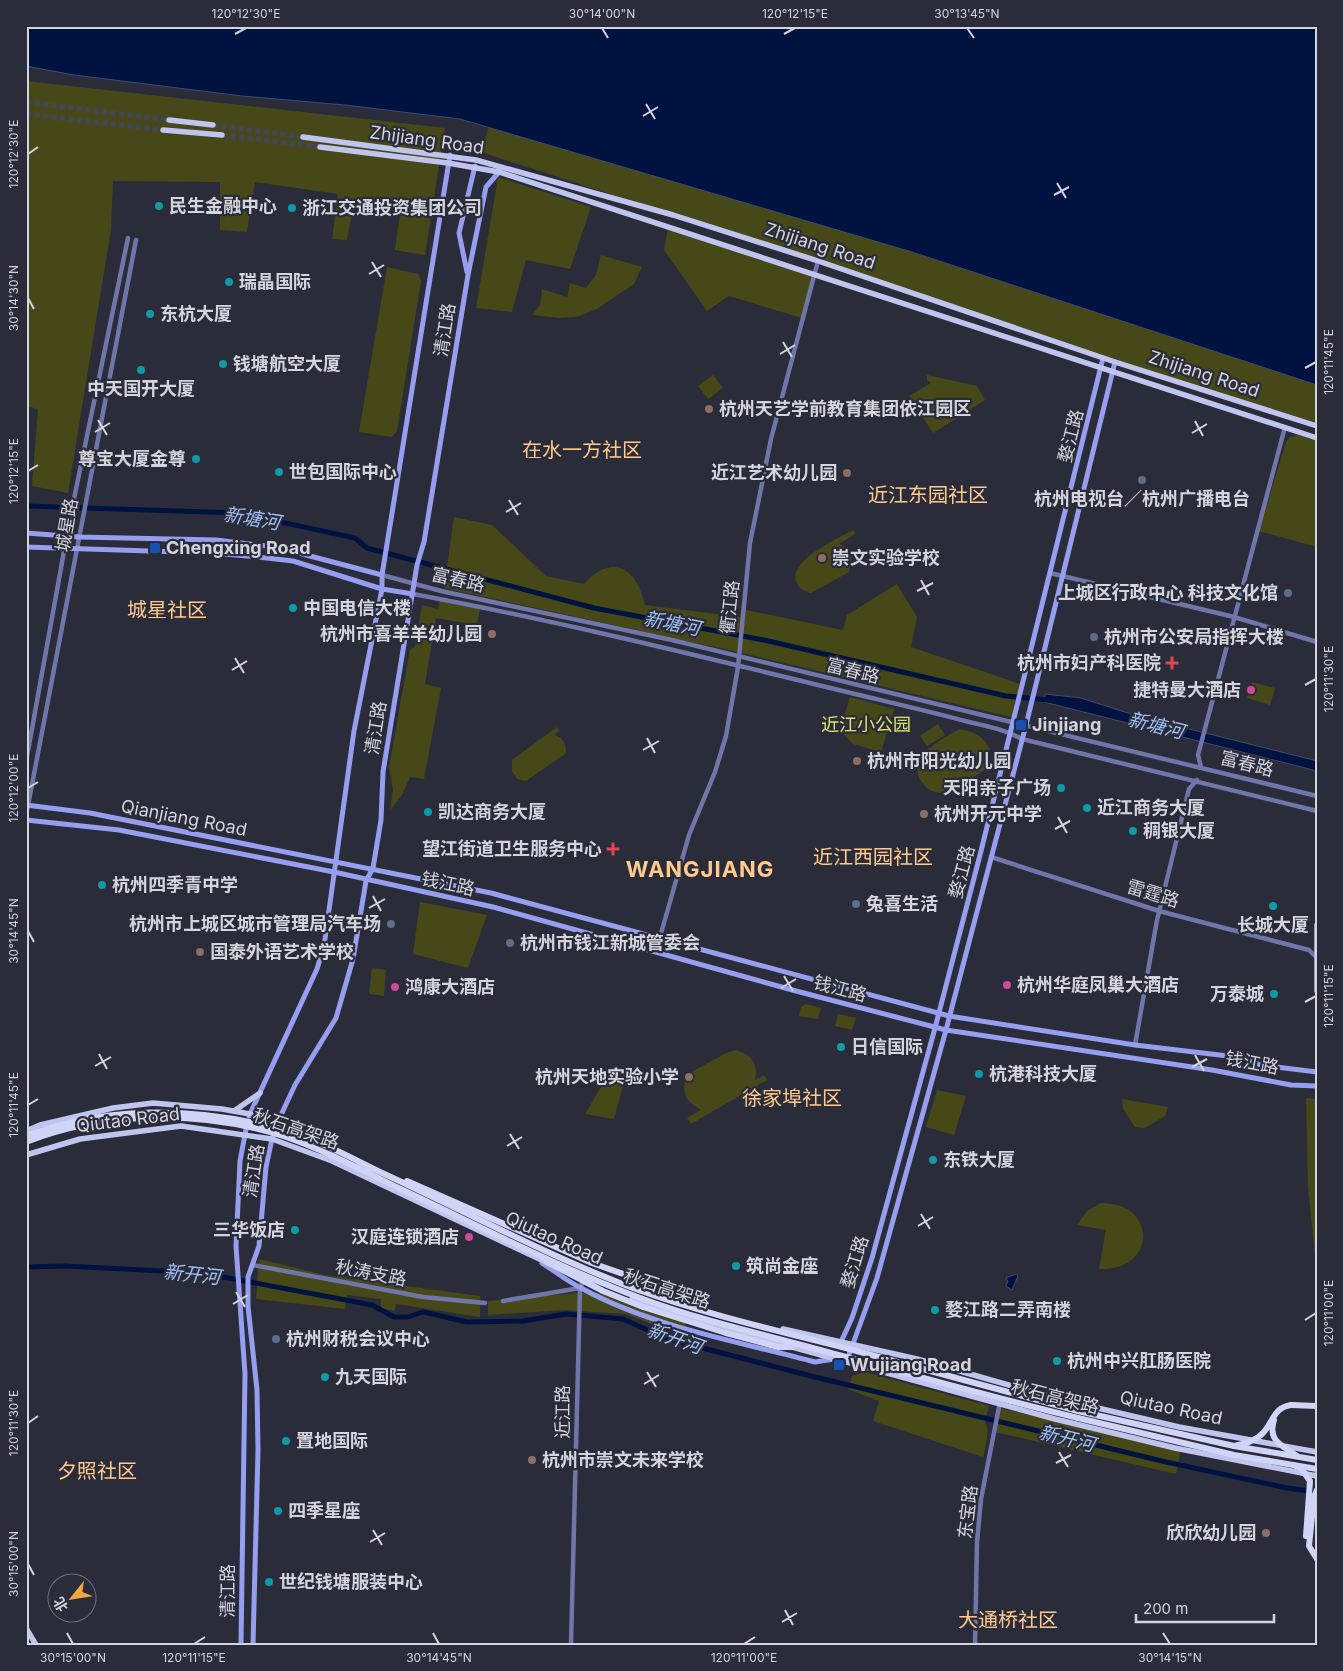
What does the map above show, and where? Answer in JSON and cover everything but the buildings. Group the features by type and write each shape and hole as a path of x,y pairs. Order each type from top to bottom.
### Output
{"highway":[{"name":"秋石高架路","path":"26,1136 51,1127 110,1114 186,1112 233,1119 286,1131 373,1168 616,1281 695,1308 1078,1411 1234,1446 1317,1460"},
{"name":"秋石高架路","path":"26,1142 75,1128 127,1120 190,1119 222,1122 284,1137 338,1158 594,1279 646,1300 1002,1400 1234,1455 1317,1469"},
{"path":"373,1168 630,1278 694,1299 699,1307"},
{"path":"405,1191 431,1207 535,1255 603,1291 643,1307 726,1333 778,1346 792,1347"},
{"path":"1234,1446 1259,1437 1266,1430 1274,1414 1284,1406 1317,1408"},
{"path":"1297,1456 1283,1449 1275,1440 1272,1430 1275,1418 1288,1408 1317,1408"},
{"path":"1293,1465 1301,1468 1310,1481 1305,1544 1310,1557 1317,1564"},
{"path":"1317,1490 1314,1497 1309,1546 1317,1559"}],"main road":[{"path":"170,120 213,125"},
{"path":"162,130 222,135"},
{"name":"Zhijiang Road","path":"303,137 450,155 476,160 673,215 818,261 1115,362 1317,426"},
{"name":"Zhijiang Road","path":"320,147 448,163 498,172 813,276 1317,438"},
{"name":"清江路","path":"242,1645 241,1537 245,1374 236,1246 240,1161 244,1134 250,1114 317,969 324,946 354,731 382,590 382,575 450,155"},
{"path":"468,275 459,233 476,160"},
{"name":"清江路","path":"253,1645 258,1450 257,1390 248,1306 248,1277 259,1246 266,1167 272,1139 295,1085 336,1018 353,958 366,881 373,868 381,820 383,772 468,275 486,187 498,172"},
{"name":"婺江路","path":"834,1359 852,1318 872,1258 935,1028 1019,702 1103,358"},
{"name":"婺江路","path":"847,1361 877,1278 946,1030 1064,577 1115,362"},
{"path":"26,533 79,537 216,540 276,547 382,575"},
{"path":"26,547 211,553 293,561 382,590 413,594"},
{"name":"Qianjiang Road","path":"27,806 90,813 336,862"},
{"name":"Qianjiang Road","path":"26,820 119,830 334,872"},
{"name":"钱江路","path":"336,862 500,895 660,940 949,1016 1135,1045 1245,1058 1260,1065 1317,1072"},
{"name":"钱江路","path":"334,872 366,881 493,907 935,1028 1212,1070 1291,1085 1317,1086"},
{"path":"1317,924 1315,941 1317,991"},
{"path":"234,1111 260,1093"},
{"name":"Qiutao Road","path":"26,1131 40,1125 113,1108 153,1103 250,1114 276,1128 302,1135 345,1153 408,1188 587,1270 664,1299 840,1342 853,1343 1055,1398 1179,1427 1317,1452"},
{"name":"Qiutao Road","path":"26,1155 80,1139 129,1131 181,1126 272,1139 332,1162 584,1280 650,1306 1000,1404 1176,1448 1317,1476"},
{"path":"533,1256 580,1288 622,1307 690,1330 815,1362 834,1359"},
{"path":"26,1628 36,1645"}],"street":[{"name":"城星路","path":"26,762 67,548 70,518 128,238"},
{"name":"城星路","path":"26,816 136,240"},
{"name":"衢江路","path":"656,951 689,835 715,772 726,736 738,667 750,543 771,439 818,261"},
{"path":"1188,764 1198,753 1285,428"},
{"path":"1050,573 1234,617 1317,642"},
{"name":"富春路","path":"382,575 1026,725 1317,796"},
{"name":"富春路","path":"413,594 530,616 1011,732 1022,739 1197,780 1317,811"},
{"path":"1198,753 1202,767"},
{"path":"1184,777 1189,789"},
{"path":"1135,1045 1159,911 1189,789 1197,780"},
{"name":"雷霆路","path":"991,857 1159,911 1309,950"},
{"path":"1315,941 1309,950 1316,957"},
{"name":"秋涛支路","path":"253,1265 423,1297 485,1303"},
{"name":"近江路","path":"571,1645 580,1288 587,1270"},
{"path":"503,1301 580,1288"},
{"name":"东宝路","path":"975,1645 979,1516 1005,1384"}],"green space":[{"path":"26,81 445,128 425,255 395,250 400,214 393,201 354,201 347,240 332,239 338,194 255,182 247,232 220,230 220,182 113,181 111,230 68,493 32,486 38,409 26,406"},
{"path":"489,126 912,252 1317,385 1317,423 1003,323 481,152"},
{"path":"498,177 591,207 570,269 526,260 512,312 476,308"},
{"path":"668,228 813,276 802,318 729,296 707,311 664,250"},
{"path":"601,255 642,267 634,284 595,310 576,317 560,318 532,315 540,305 542,289 567,297 570,283 586,288 596,275"},
{"path":"387,267 418,274 421,281 397,431 392,437 359,432"},
{"path":"713,375 723,388 708,399 698,386"},
{"path":"927,375 977,386 985,400 933,433 909,396 931,383 927,380"},
{"path":"1297,435 1317,440 1317,547 1259,531 1286,442 1290,437"},
{"path":"454,517 492,525 546,576 584,584 595,574 605,569 614,567 622,569 630,574 636,582 645,605 740,617 741,609 843,630 847,615 897,584 917,617 911,647 1020,684 1011,717 738,652 444,588"},
{"path":"853,530 855,534 839,544 849,549 852,557 849,572 811,593 800,587 796,581 796,573 800,565 816,551"},
{"path":"440,599 480,608 477,625 436,618 425,684 441,688 424,779 410,777 402,795 390,810 393,790 389,767 410,649 415,647 422,605 438,609"},
{"path":"1252,682 1275,688 1270,705 1247,698"},
{"name":"近江小公园","path":"850,697 894,709 881,752 853,744 840,730"},
{"path":"938,724 945,735 927,746 920,736"},
{"path":"557,727 559,731 554,735 564,742 565,754 526,781 517,779 512,771 512,760"},
{"path":"959,729 978,735 987,744 990,749 986,769 950,791 942,793 933,792 924,785 918,775 920,759 926,751"},
{"path":"420,902 487,915 468,968 413,954"},
{"path":"372,968 386,970 384,996 369,994"},
{"path":"806,1004 821,1008 818,1019 799,1016 801,1007"},
{"path":"838,1014 856,1018 852,1030 835,1026"},
{"path":"736,1050 750,1057 753,1061 756,1069 755,1080 764,1075 767,1080 691,1124 687,1118 701,1110 687,1099 684,1089 686,1079 690,1073 726,1053"},
{"path":"610,1072 624,1082 614,1119 585,1114"},
{"path":"937,1090 966,1096 954,1135 926,1127"},
{"path":"1306,1098 1317,1099 1317,1274 1308,1187"},
{"path":"1122,1099 1168,1107 1165,1116 1145,1128 1135,1127 1123,1109"},
{"path":"1101,1203 1120,1206 1133,1214 1141,1225 1143,1237 1140,1249 1132,1260 1118,1267 1099,1269 1106,1230 1077,1225 1087,1211"},
{"path":"259,1259 325,1275 480,1296 480,1317 396,1304 394,1311 381,1308 381,1299 347,1295 345,1309 256,1299"},
{"path":"577,1293 610,1293 688,1317 682,1336 626,1314 565,1310 488,1315 488,1301"},
{"path":"865,1372 989,1406 985,1421 987,1434 983,1457 873,1421 879,1401 848,1389 852,1376"},
{"path":"999,1408 1181,1449 1176,1474 995,1432"}],"water":[{"path":"26,26 1317,26 1317,385 912,252 460,119 345,105 242,96 74,75 26,66"},
{"path":"1045,694 1081,698 1137,716 1317,761 1317,771 1044,702"},
{"path":"1016,1274 1018,1276 1012,1290 1006,1286 1008,1281 1006,1278"}],"waterway":[{"name":"新塘河","path":"26,506 239,513 355,538 367,548 594,608 764,640 1006,696 1049,700"},
{"name":"新开河","path":"26,1267 65,1266 202,1273 372,1305 394,1317 408,1317 423,1312 467,1322 523,1321 566,1314 623,1319 668,1339 811,1376 1166,1462 1287,1488 1311,1491"}],"tunnel":[{"path":"26,102 169,120"},
{"path":"26,114 163,130"},
{"path":"213,125 303,137"},
{"path":"222,135 320,147"}],"place":[{"name":"民生金融中心","path":"159,206"},
{"name":"浙江交通投资集团公司","path":"292,208"},
{"name":"瑞晶国际","path":"229,282"},
{"name":"东杭大厦","path":"150,314"},
{"name":"钱塘航空大厦","path":"223,364"},
{"name":"中天国开大厦","path":"141,370"},
{"name":"杭州天艺学前教育集团依江园区","path":"709,409"},
{"name":"尊宝大厦金尊","path":"196,459"},
{"name":"世包国际中心","path":"279,472"},
{"name":"近江艺术幼儿园","path":"847,473"},
{"name":"杭州电视台／杭州广播电台","path":"1142,480"},
{"name":"Chengxing Road","path":"155,548"},
{"name":"崇文实验学校","path":"822,558"},
{"name":"上城区行政中心 科技文化馆","path":"1288,593"},
{"name":"中国电信大楼","path":"293,608"},
{"name":"杭州市喜羊羊幼儿园","path":"492,634"},
{"name":"杭州市公安局指挥大楼","path":"1094,637"},
{"name":"杭州市妇产科医院","path":"1172,663"},
{"name":"捷特曼大酒店","path":"1251,690"},
{"name":"Jinjiang","path":"1021,725"},
{"name":"杭州市阳光幼儿园","path":"857,761"},
{"name":"天阳亲子广场","path":"1061,788"},
{"name":"近江商务大厦","path":"1087,808"},
{"name":"凯达商务大厦","path":"428,812"},
{"name":"杭州开元中学","path":"924,814"},
{"name":"稠银大厦","path":"1133,831"},
{"name":"望江街道卫生服务中心","path":"613,849"},
{"name":"杭州四季青中学","path":"102,885"},
{"name":"兔喜生活","path":"856,904"},
{"name":"长城大厦","path":"1273,906"},
{"name":"杭州市上城区城市管理局汽车场","path":"391,924"},
{"name":"杭州市钱江新城管委会","path":"510,943"},
{"name":"国泰外语艺术学校","path":"200,952"},
{"name":"杭州华庭凤巢大酒店","path":"1007,985"},
{"name":"鸿康大酒店","path":"395,987"},
{"name":"万泰城","path":"1274,994"},
{"name":"日信国际","path":"841,1047"},
{"name":"杭港科技大厦","path":"979,1074"},
{"name":"杭州天地实验小学","path":"689,1077"},
{"name":"东铁大厦","path":"933,1160"},
{"name":"三华饭店","path":"295,1230"},
{"name":"汉庭连锁酒店","path":"469,1237"},
{"name":"筑尚金座","path":"736,1266"},
{"name":"婺江路二弄南楼","path":"935,1310"},
{"name":"杭州财税会议中心","path":"276,1339"},
{"name":"杭州中兴肛肠医院","path":"1057,1361"},
{"name":"Wujiang Road","path":"839,1365"},
{"name":"九天国际","path":"325,1377"},
{"name":"置地国际","path":"286,1441"},
{"name":"杭州市崇文未来学校","path":"532,1460"},
{"name":"四季星座","path":"278,1511"},
{"name":"欣欣幼儿园","path":"1266,1533"},
{"name":"世纪钱塘服装中心","path":"269,1582"}],"district":[{"name":"在水一方社区","path":"582,450"},
{"name":"近江东园社区","path":"928,495"},
{"name":"城星社区","path":"167,610"},
{"name":"近江西园社区","path":"873,857"},
{"name":"WANGJIANG","path":"700,869"},
{"name":"徐家埠社区","path":"792,1098"},
{"name":"夕照社区","path":"97,1471"},
{"name":"大通桥社区","path":"1008,1620"}]}
